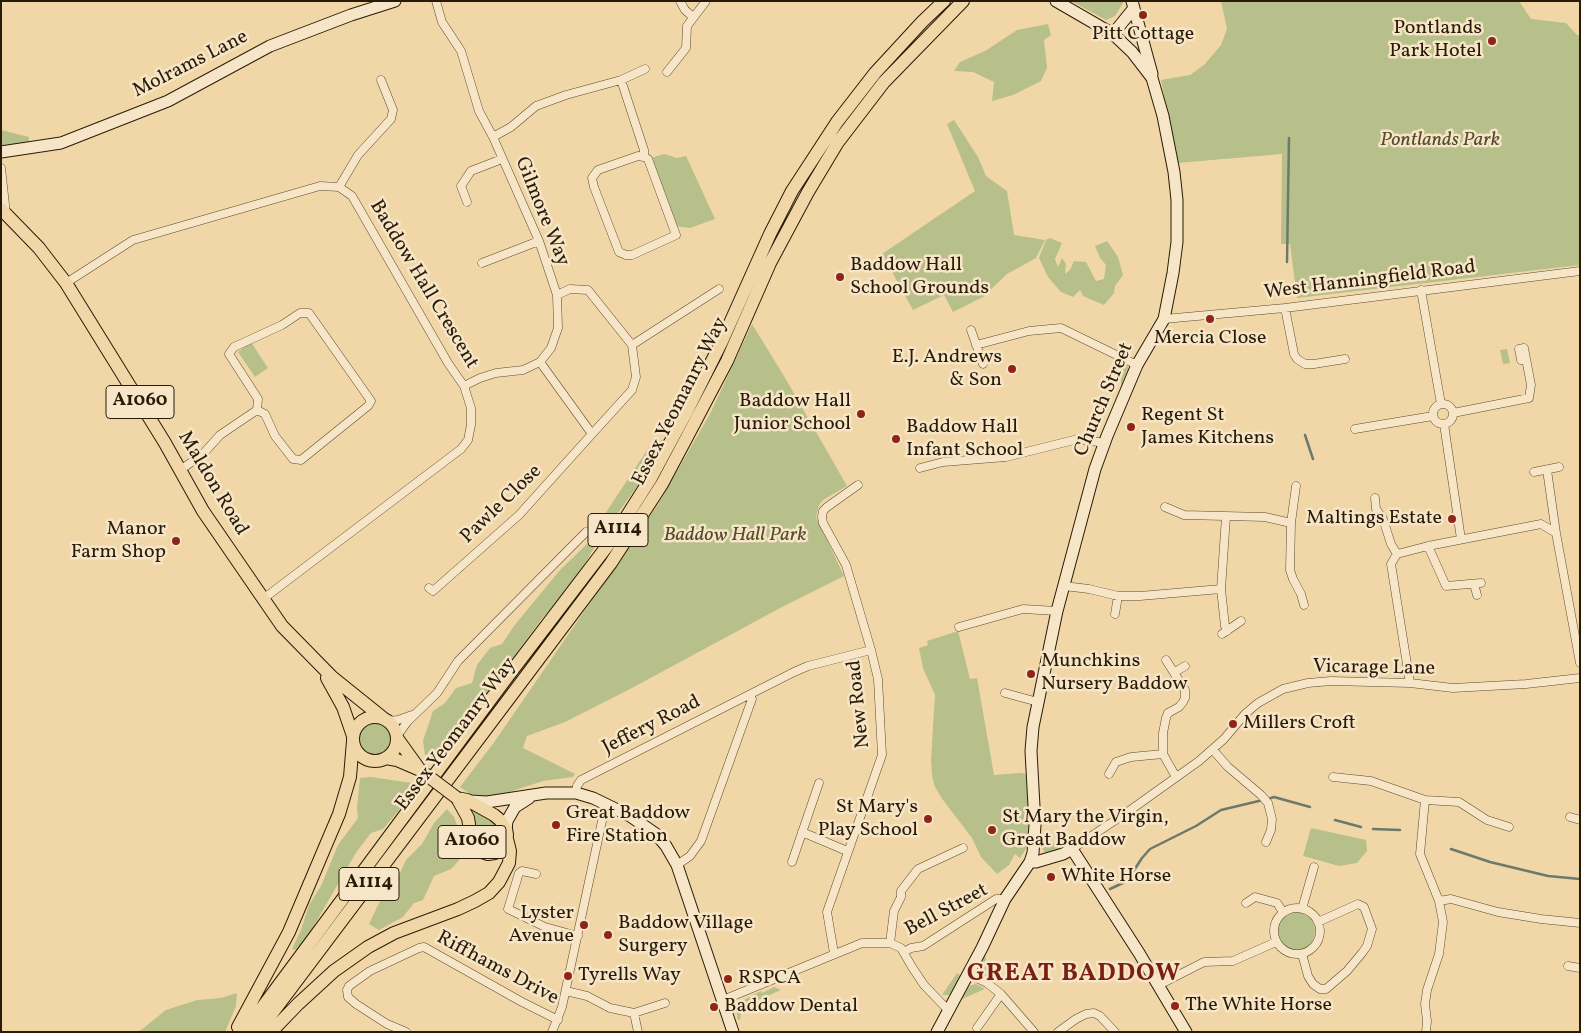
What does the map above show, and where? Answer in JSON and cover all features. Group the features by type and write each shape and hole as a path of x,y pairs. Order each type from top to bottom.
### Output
{"main road":[{"name":"Essex Yeomanry Way","path":"244,1032 508,676 611,541 650,478 686,414 792,191 837,122 859,94 922,22 944,1"},
{"name":"Essex Yeomanry Way","path":"258,1032 611,563 662,484 688,437 727,361 770,263 808,192 838,142 884,82 963,1"},
{"name":"Maldon Road","path":"4,212 39,248 66,283 203,511 282,626 351,693 386,720"},
{"name":"Maldon Road","path":"309,654 336,692 346,714 353,739"},
{"path":"372,717 386,720 394,728 397,737 394,750 386,758 377,760 367,759 359,754 353,739 357,726 366,718 372,717"},
{"name":"A1060","path":"397,737 420,770"},
{"name":"A1060","path":"236,1032 289,932 339,814 350,776 353,739"},
{"name":"A1060","path":"386,758 398,760 420,770 462,799 494,815 506,834 501,849 495,853 488,854 476,848 472,843 468,818 462,799"},
{"name":"A1114","path":"271,1032 328,976 368,947 394,933 475,902 489,893 499,882 509,863 510,851 506,834"}],"street":[{"name":"Molrams Lane","path":"1,152 61,143 168,100 270,46 351,15 395,1"},
{"name":"Gilmore Way","path":"436,1 442,22 461,51 479,111 493,137 539,240 557,295 558,328 551,348 540,362"},
{"path":"680,1 685,10 693,17"},
{"path":"667,72 686,48 686,26 706,1"},
{"name":"Church Street","path":"1030,862 1034,844 1031,751 1033,727 1057,612 1095,469 1137,365 1164,319 1177,242 1176,200 1170,145 1164,116 1152,78 1132,52 1113,34 1056,1"},
{"path":"1113,34 1133,4"},
{"path":"1133,4 1152,78"},
{"path":"493,137 511,127 536,106 566,94 621,80 645,69"},
{"path":"66,283 133,240 320,186 339,187 358,155 391,119 393,110 382,81 391,79"},
{"path":"621,80 644,150 644,157"},
{"path":"638,156 644,157 648,159 676,235 632,255 626,255 620,252 592,178 598,170 638,156"},
{"path":"467,202 461,186 471,172 502,159"},
{"path":"1,168 4,212"},
{"name":"Baddow Hall Crescent","path":"263,599 461,449 468,440 471,425 471,408 464,386 448,363 352,196 339,187"},
{"path":"487,263 539,240"},
{"name":"West Hanningfield Road","path":"1164,319 1286,308 1580,271"},
{"path":"464,386 480,378 496,373 523,370 540,362 592,434 632,390 636,377 632,346 588,290 570,289 557,295"},
{"path":"632,346 719,289"},
{"path":"1421,290 1441,404"},
{"path":"1286,308 1296,359 1305,364 1345,359"},
{"path":"300,313 309,313 371,401 368,406 301,460 293,459 275,436 265,414 257,410 258,399 229,354 234,347 282,325 300,313"},
{"path":"971,330 983,364"},
{"path":"976,345 1030,330 1061,331 1137,365"},
{"path":"1453,413 1529,398 1531,385 1526,359"},
{"path":"1441,404 1448,406 1453,413 1451,420 1444,424 1437,422 1433,416 1434,408 1441,404"},
{"path":"180,470 202,455 220,435 257,410"},
{"path":"1356,429 1433,416"},
{"path":"1444,424 1461,539"},
{"name":"Pawle Close","path":"429,588 432,591 519,515 592,434"},
{"path":"920,468 944,462 1006,458 1078,439 1105,443"},
{"path":"1534,472 1559,467"},
{"path":"1546,470 1580,663"},
{"name":"New Road","path":"834,953 827,912 882,755 878,679 871,650 846,565 823,523 822,517 823,511 827,507 858,486"},
{"path":"1296,486 1290,570 1304,605"},
{"path":"1375,498 1376,509 1383,519 1396,554"},
{"path":"1165,507 1184,514 1265,517 1292,523"},
{"path":"1368,511 1376,509"},
{"path":"1226,517 1221,589 1225,632 1241,621"},
{"path":"1410,683 1391,564 1396,554 1461,539 1541,524 1556,533"},
{"path":"397,737 416,713 437,693 458,661 586,532"},
{"path":"1428,546 1446,586 1477,584 1477,595"},
{"path":"1064,586 1089,589 1118,596 1221,589"},
{"path":"1115,614 1118,596"},
{"path":"959,627 1023,609 1057,612"},
{"path":"968,615 969,624"},
{"name":"Jeffery Road","path":"576,793 577,786 582,780 808,666 871,650"},
{"path":"1166,660 1185,690 1185,698 1179,707 1168,714 1163,733 1163,754 1176,776"},
{"path":"1175,672 1185,666"},
{"name":"Vicarage Lane","path":"1072,849 1129,811 1213,750 1245,714 1258,703 1283,690 1315,682 1410,683 1453,688 1526,684 1580,678"},
{"path":"1005,693 1038,702"},
{"path":"677,865 690,856 701,841 752,699 750,695"},
{"path":"386,720 404,719 416,713"},
{"path":"1213,750 1228,767 1265,800 1272,819 1270,838"},
{"path":"1109,774 1116,762 1131,757 1163,754"},
{"path":"1338,780 1372,781 1425,800 1459,802 1488,820 1508,827"},
{"path":"792,862 818,783"},
{"path":"462,799 487,802 536,794 576,793 607,805 640,822 656,834 666,846 677,865 733,1032"},
{"path":"506,834 511,814 515,807 536,794"},
{"path":"1425,800 1420,854 1439,900 1443,922 1439,954 1427,990 1425,1004 1426,1032"},
{"path":"552,1032 558,1020 566,991 607,805"},
{"path":"1570,817 1580,820"},
{"path":"802,832 847,851"},
{"path":"890,943 894,910 901,897 901,891 918,869 963,848"},
{"path":"937,1032 982,948 1005,899 1030,862 1063,854 1072,849 1159,985 1186,1032"},
{"path":"1302,909 1314,866"},
{"path":"508,909 519,873 522,871 536,874"},
{"path":"1246,903 1255,897 1277,903 1283,912"},
{"name":"Bell Street","path":"904,952 911,948 923,946 996,899 1005,899"},
{"path":"1439,900 1451,899 1498,912 1580,923"},
{"path":"1302,954 1308,976 1313,984 1320,989 1326,989 1347,971 1367,946 1372,929 1364,907 1358,904 1318,922"},
{"path":"500,906 545,926 578,936"},
{"path":"1296,908 1302,909 1314,916 1320,930 1319,938 1310,950 1302,954 1295,954 1280,948 1276,942 1274,929 1275,922 1283,912 1296,908"},
{"path":"1159,985 1204,962 1233,962 1276,942"},
{"path":"723,1000 862,943 890,943 901,948 924,985 948,1011"},
{"name":"Riffhams Drive","path":"406,1032 368,1013 343,991 370,971 424,947 558,1020"},
{"path":"1568,966 1580,968"},
{"path":"968,974 987,983 1001,994 1034,1032"},
{"path":"566,991 586,996 610,1008 634,1013 665,1003"},
{"path":"977,1028 1001,994"},
{"path":"634,1013 638,1032"},
{"path":"1058,1032 1081,1016 1094,1013 1100,1016 1115,1032"}],"green space":[{"path":"1071,1 1123,1 1123,3 1115,16 1106,20"},
{"name":"Pontlands Park","path":"1221,1 1519,1 1531,19 1566,23 1580,36 1580,265 1297,298 1290,244 1281,244 1282,154 1177,163 1161,80 1190,75 1204,65 1221,45 1227,29"},
{"path":"1048,24 1051,35 1044,40 1047,68 1041,81 1013,95 992,101 994,82 973,72 954,71 960,62 985,51 1017,30"},
{"path":"954,120 978,157 986,176 1007,191 1014,235 1045,240 1036,258 1007,274 983,297 953,312 944,295 913,310 882,254 975,191 947,124"},
{"path":"1,130 29,137 29,143 1,147"},
{"path":"664,154 677,158 686,156 715,219 690,228 674,226 648,159"},
{"path":"1050,238 1062,243 1055,259 1058,267 1062,258 1066,264 1065,274 1070,270 1074,261 1086,262 1096,281 1104,279 1106,265 1100,258 1095,246 1107,241 1118,257 1123,275 1115,286 1114,293 1104,305 1083,296 1080,290 1073,297 1061,292 1048,277 1039,258 1046,240"},
{"name":"Baddow Hall Park","path":"752,324 847,486 823,500 819,505 816,517 844,576 565,722 527,736 523,748 575,774 573,777 543,781 497,796 483,797 470,794 460,787 495,741 658,504 710,414"},
{"path":"251,342 268,368 255,377 238,352"},
{"path":"1507,349 1510,363 1503,364 1500,350"},
{"path":"1123,362 1127,365 1130,372 1121,391 1121,363"},
{"path":"665,439 656,460 600,538 569,590 543,617 435,763 425,755 423,741 433,711 445,703 456,688 472,683 477,665 490,648 502,644 514,626 560,570 590,541 599,523 651,444"},
{"path":"958,631 970,679 977,678 994,775 1026,774 1029,825 1027,847 1020,858 1015,854 1009,865 997,874 981,857 972,838 943,800 935,787 932,776 931,760 935,695 923,668 919,648 928,645 927,641"},
{"path":"375,722 382,723 387,727 391,732 391,746 387,751 382,755 375,756 368,755 363,751 359,746 358,739 359,732 363,727 368,723"},
{"path":"371,777 412,783 416,790 383,829 371,833 357,851 308,936 297,950 292,949 301,930 309,905 321,886 338,845 358,818 360,778"},
{"path":"469,807 488,815 500,830 501,838 497,846 489,849 479,846"},
{"path":"447,809 454,817 461,835 463,856 451,869 434,876 423,900 414,903 403,917 379,930 369,924 390,883 399,875 406,860 422,844 434,823"},
{"path":"1311,828 1366,840 1367,851 1357,863 1339,866 1303,856"},
{"path":"1043,834 1061,849 1047,853 1044,852 1042,847"},
{"path":"1296,912 1310,917 1315,931 1310,945 1296,950 1282,945 1277,931 1282,917"},
{"path":"985,954 990,979 981,973 979,969"},
{"path":"957,973 961,976 953,993 942,995"},
{"path":"976,984 985,989 962,999 969,986"},
{"path":"774,987 781,990 742,1007 740,1020 738,1020 736,1009 739,1003 761,991 762,993"},
{"path":"237,993 236,1006 225,1032 136,1032 166,1010 197,1000 221,998"}],"waterway":[{"path":"1287,262 1289,138"},
{"path":"1305,435 1313,459"},
{"path":"1268,799 1274,797 1310,807"},
{"path":"1110,889 1127,881 1150,849 1196,826 1221,810 1263,800"},
{"path":"1335,820 1361,827"},
{"path":"1373,829 1400,830"},
{"path":"1451,849 1490,862 1548,876 1580,879"}],"place":[{"name":"Pitt Cottage","path":"1143,15"},
{"name":"Pontlands Park Hotel","path":"1492,41"},
{"name":"Baddow Hall School Grounds","path":"840,277"},
{"name":"Mercia Close","path":"1210,319"},
{"name":"E.J. Andrews & Son","path":"1012,369"},
{"name":"Baddow Hall Junior School","path":"861,414"},
{"name":"Regent St James Kitchens","path":"1131,427"},
{"name":"Baddow Hall Infant School","path":"896,439"},
{"name":"Maltings Estate","path":"1452,519"},
{"name":"Manor Farm Shop","path":"176,541"},
{"name":"Munchkins Nursery Baddow","path":"1031,674"},
{"name":"Millers Croft","path":"1233,724"},
{"name":"St Mary's Play School","path":"928,819"},
{"name":"Great Baddow Fire Station","path":"556,825"},
{"name":"St Mary the Virgin, Great Baddow","path":"992,830"},
{"name":"White Horse","path":"1051,877"},
{"name":"Lyster Avenue","path":"584,925"},
{"name":"Baddow Village Surgery","path":"608,935"},
{"name":"Tyrells Way","path":"568,976"},
{"name":"RSPCA","path":"728,979"},
{"name":"The White Horse","path":"1175,1006"},
{"name":"Baddow Dental","path":"714,1007"}],"district":[{"name":"GREAT BADDOW","path":"1074,975"}]}
